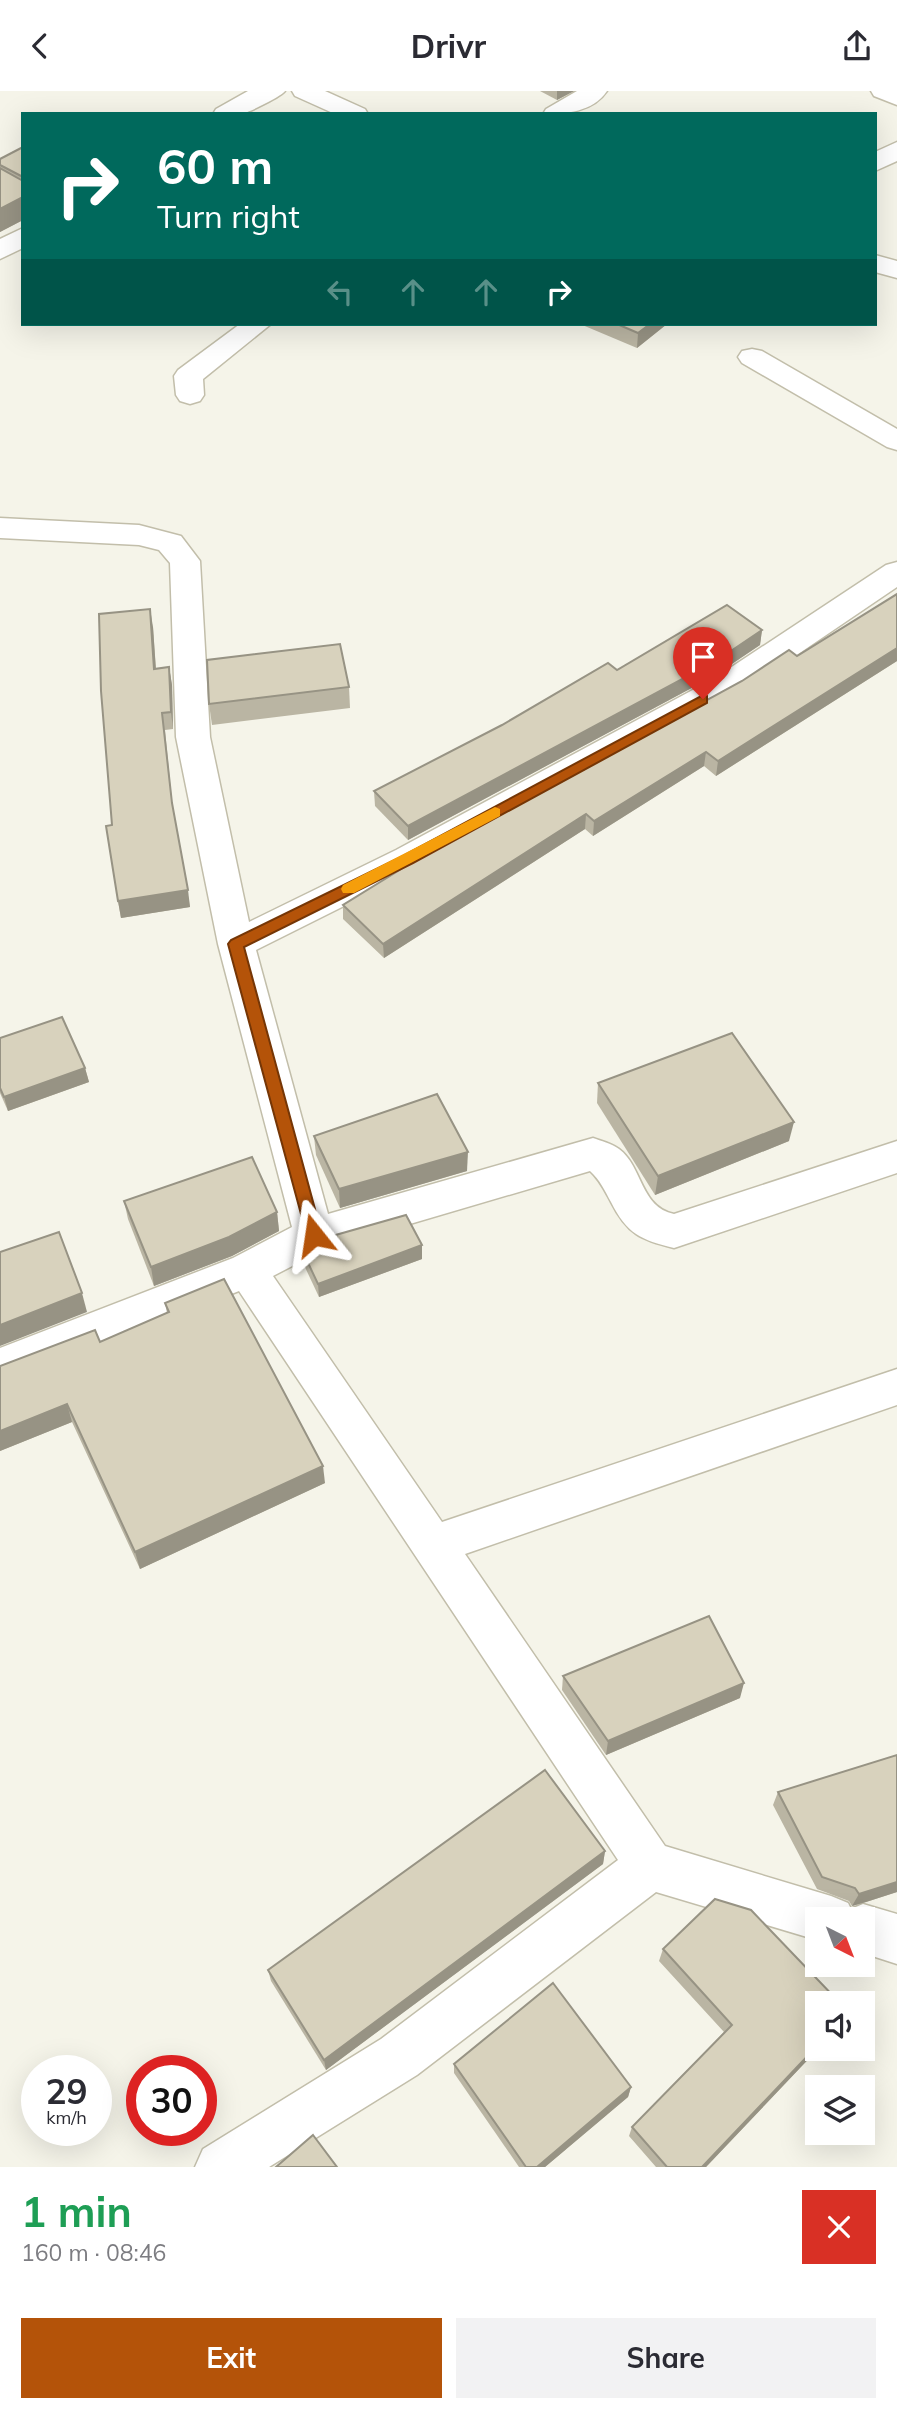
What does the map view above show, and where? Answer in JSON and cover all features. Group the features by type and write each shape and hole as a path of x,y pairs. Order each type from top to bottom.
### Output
{"street":[{"path":"229,112 254,97 273,91"},
{"path":"304,91 351,112"},
{"path":"558,112 595,91"},
{"path":"883,91 897,98"},
{"path":"877,162 897,150"},
{"path":"0,251 21,237"},
{"path":"877,264 897,270"},
{"path":"190,395 188,376 254,326"},
{"path":"752,357 897,441"},
{"path":"0,529 139,535 170,543 185,561 193,737 236,944 314,1235"},
{"path":"236,944 408,859 727,686 897,572"},
{"path":"0,1367 247,1271 314,1235 593,1154 609,1165 642,1221 660,1230 674,1231 897,1157"},
{"path":"247,1271 650,1865 805,1912"},
{"path":"433,1545 897,1387"},
{"path":"220,2167 399,2057 650,1865"},
{"path":"875,1933 897,1940"}],"building":[{"path":"21,148 21,176 0,165 0,159"},
{"path":"0,168 21,180 21,198 0,209"},
{"path":"622,326 647,326 638,333"},
{"path":"897,594 897,648 718,761 706,752 594,821 586,814 383,944 343,905 432,850 742,681 789,650 797,656"},
{"path":"727,605 762,630 716,661 408,826 374,791 502,725 608,663 617,670"},
{"path":"150,609 154,669 169,667 171,712 162,713 172,803 188,890 118,901 106,826 112,825 101,691 99,614"},
{"path":"340,644 349,687 209,704 207,660"},
{"path":"62,1017 85,1068 4,1097 0,1088 0,1038"},
{"path":"732,1033 794,1122 658,1176 598,1083"},
{"path":"437,1094 468,1152 339,1189 314,1136"},
{"path":"252,1157 277,1212 229,1237 151,1267 124,1201"},
{"path":"406,1215 422,1245 318,1284 302,1250 325,1238"},
{"path":"59,1232 82,1293 0,1325 0,1252"},
{"path":"224,1279 323,1466 135,1552 67,1404 0,1431 0,1366 95,1330 100,1342 169,1312 165,1303"},
{"path":"709,1616 744,1683 608,1741 563,1676"},
{"path":"897,1755 897,1882 859,1894 855,1888 822,1877 778,1792"},
{"path":"545,1770 605,1851 324,2060 268,1970"},
{"path":"715,1899 751,1910 805,1966 805,1977 815,1977 829,1991 805,1991 805,2059 702,2167 667,2167 632,2127 732,2025 663,1949"},
{"path":"553,1983 631,2087 537,2167 526,2167 454,2064"},
{"path":"313,2135 337,2167 276,2167"}],"slow traffic":[{"path":"348,889 495,812"}],"route":[{"path":"314,1235 236,944 408,859 703,699"}]}
